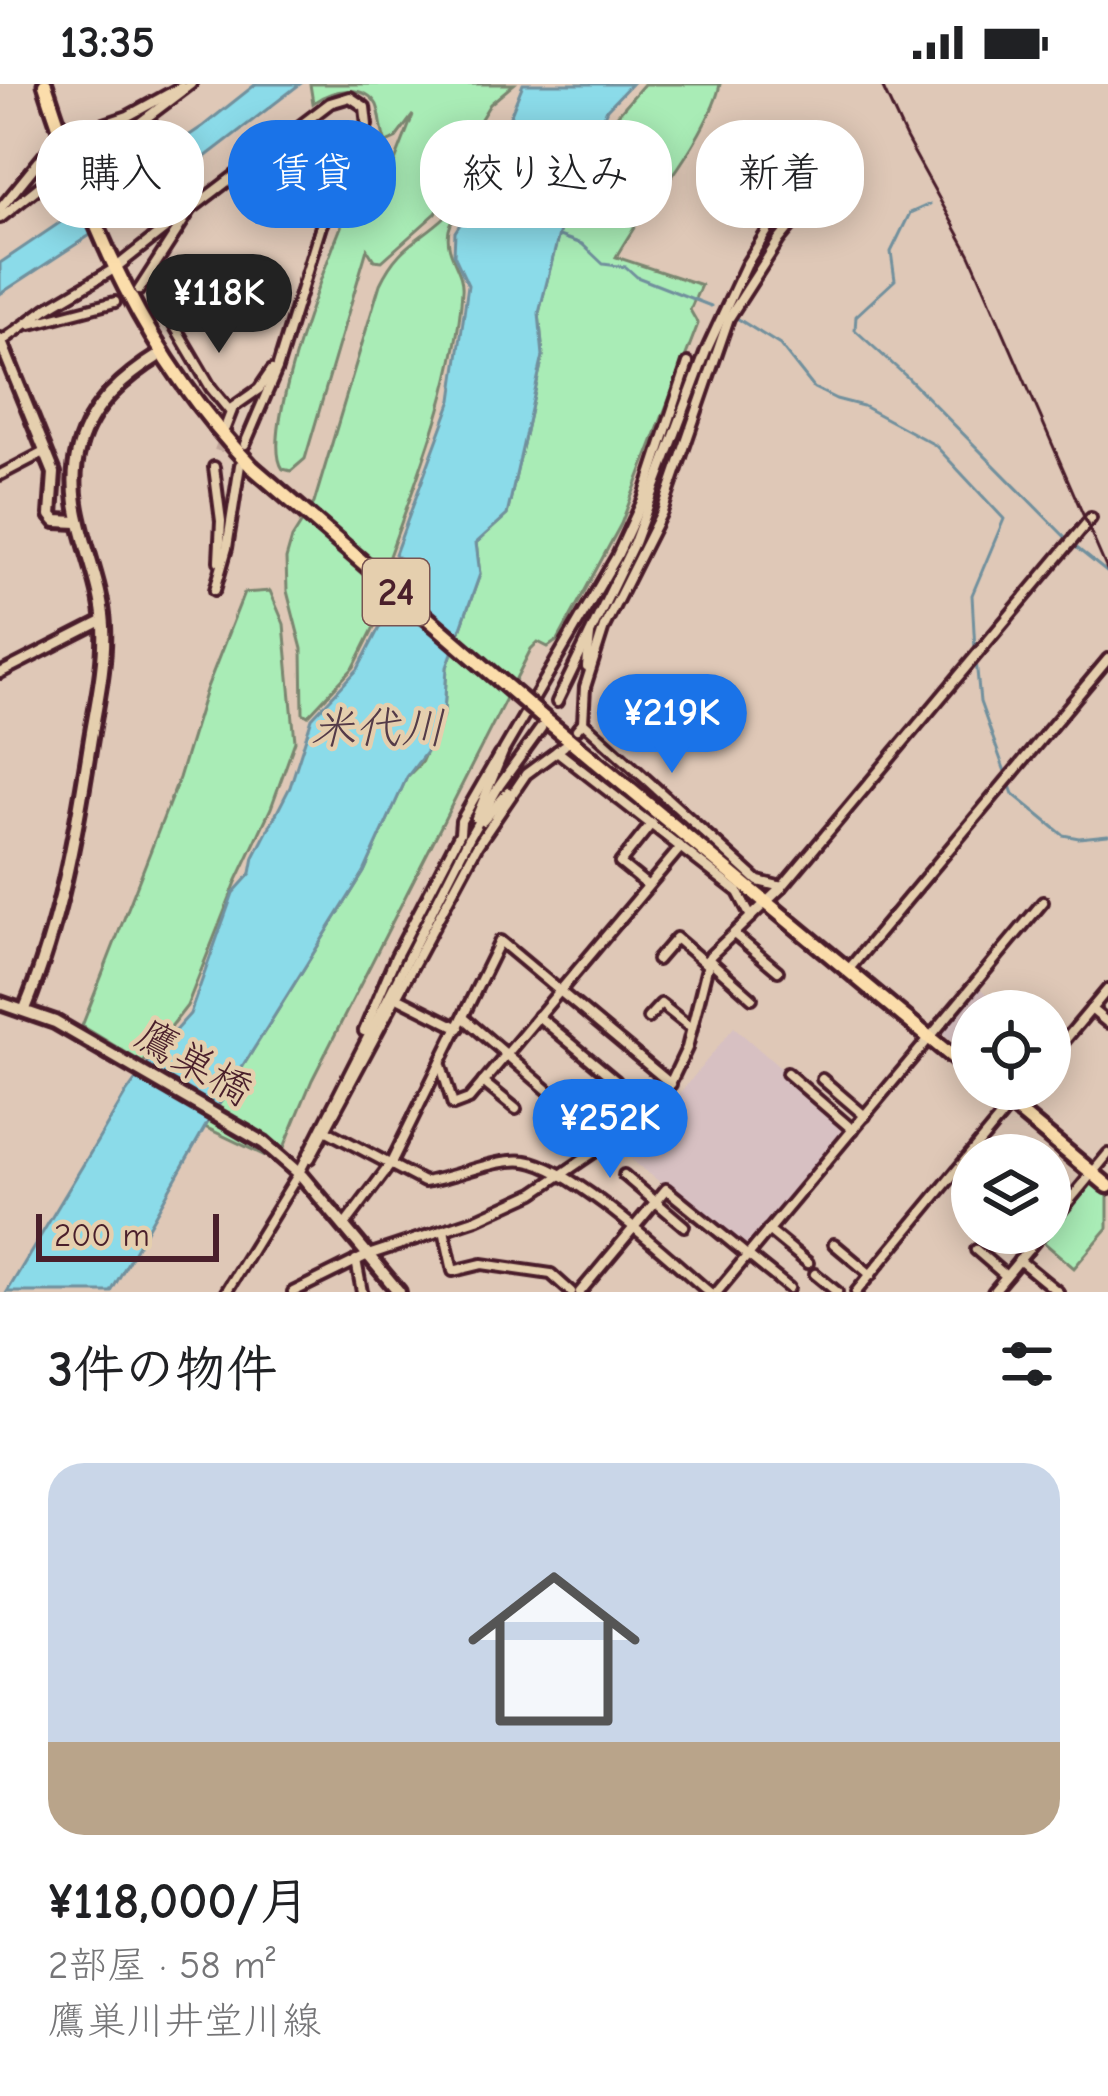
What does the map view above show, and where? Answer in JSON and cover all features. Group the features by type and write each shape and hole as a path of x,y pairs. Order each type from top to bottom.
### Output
{"main road":[{"name":"24","path":"45,84 57,120"},
{"name":"24","path":"97,228 161,354 246,466 541,722 768,901 951,1056"},
{"path":"1017,1110 1108,1186"}],"street":[{"path":"143,120 189,84"},
{"path":"116,120 189,84"},
{"path":"204,199 330,103 350,97 365,107 367,125 321,226 285,341 245,444"},
{"path":"0,213 36,166"},
{"path":"0,213 36,190"},
{"path":"78,522 56,521 51,515 55,481 0,342 164,228"},
{"path":"140,290 156,274 181,228"},
{"path":"557,703 642,524 706,351 746,265 769,228"},
{"path":"585,687 608,616 657,524 731,314 789,228"},
{"path":"156,274 239,284"},
{"path":"156,274 164,308 211,388 232,410"},
{"path":"19,328 115,302"},
{"path":"225,428 232,410 259,389 285,341"},
{"path":"25,1009 57,917 97,700 104,620 78,522 74,482 79,448 116,386 161,354"},
{"path":"470,836 504,750 617,556 643,500 688,363"},
{"path":"0,475 46,452"},
{"path":"214,467 221,521 215,590 246,466"},
{"path":"293,1292 362,1257 506,1207 658,1109 672,1085 691,1028 707,961 782,887 1091,518"},
{"path":"0,674 104,620"},
{"path":"592,624 580,725 758,880 782,887"},
{"path":"849,969 1108,659"},
{"path":"298,1173 470,836 541,722"},
{"path":"470,836 526,774 560,748 738,892 752,917"},
{"path":"360,1047 368,1015 460,833 461,821 504,750"},
{"path":"226,1292 327,1131 477,846 526,774"},
{"path":"647,885 620,863 652,823"},
{"path":"441,1065 453,1105 469,1099 681,847"},
{"path":"327,1131 424,1182 522,1160 583,1189 713,1292 1043,902"},
{"path":"734,934 778,971"},
{"path":"657,960 676,938 752,998"},
{"path":"344,1226 390,1165 500,941 672,1085"},
{"path":"1071,1033 1108,989"},
{"path":"397,998 461,1023 608,1142"},
{"name":"鷹巣橋","path":"0,1003 56,1022 249,1133 298,1173 344,1226 362,1257 399,1292"},
{"path":"648,1018 661,1004 691,1028"},
{"path":"1091,1009 1108,1022"},
{"path":"538,1016 616,1082"},
{"path":"787,1073 853,1130"},
{"path":"822,1079 865,1116"},
{"path":"483,1082 517,1109"},
{"path":"862,1290 1007,1110"},
{"path":"1071,1199 1108,1154"},
{"path":"624,1175 684,1226"},
{"path":"580,1292 666,1189 789,1288"},
{"path":"444,1230 453,1271 482,1264 550,1274 571,1292"},
{"path":"768,1230 808,1263"},
{"path":"833,1244 871,1274"},
{"path":"981,1254 1006,1276"},
{"path":"993,1292 1024,1254"},
{"path":"362,1257 362,1292"},
{"path":"1019,1260 1058,1292"},
{"path":"815,1274 837,1292"}],"shaded area":[{"path":"951,1018 951,1040 940,1031"},
{"path":"734,1027 849,1129 747,1251 628,1157"}],"green space":[{"path":"310,84 514,84 490,104 480,120 420,120 420,227 382,261 374,260 367,249 305,459 291,471 283,469 278,447 292,366 308,316 341,228 396,228 396,159 413,115 396,138 396,120 381,120 377,105 365,94 348,90 313,103"},
{"path":"644,84 720,84 705,120 696,120 696,138 672,176 672,120 613,120"},
{"path":"431,228 450,228 449,247 462,283 452,359 435,426 389,556 402,571 354,667 308,716 303,713 302,649 287,591 286,559 292,538 314,503 380,284 402,252"},
{"path":"560,228 634,228 616,257 701,285 690,310 698,324 621,524 558,640 548,647 538,642 531,649 312,1080 278,1162 205,1127 364,872 407,777 421,763 444,712 447,667 480,574 476,543 507,515 543,356 539,313"},
{"path":"270,591 284,624 295,741 187,1006 143,1063 82,1026 179,778 206,690 244,593"},
{"path":"1090,1180 1108,1195 1108,1228 1074,1268 1058,1254 1071,1254 1071,1203"}],"water":[{"path":"256,84 300,84 253,120 228,120 228,139 204,158 204,125"},
{"name":"米代川","path":"523,84 631,84 602,120 508,120"},
{"path":"52,228 101,228 0,294 0,263"},
{"name":"米代川","path":"458,228 560,228 539,313 543,356 507,515 476,543 480,574 447,667 444,712 433,743 407,777 364,872 205,1127 111,1292 7,1292 125,1095 190,1014 233,893 251,873 254,857 290,787 312,718 358,669 409,570 395,554 452,400 468,285 454,255"}],"waterway":[{"path":"930,204 910,213 891,252 895,280 856,316 855,330 1073,545 1108,573"},
{"path":"559,236 582,244 603,264 626,267 637,277 711,306"},
{"path":"735,317 780,345 814,388 863,406 935,445 1004,519 972,595 975,650"},
{"path":"976,660 980,702 1013,794 1063,835 1108,835"}],"tunnel":[{"path":"218,451 223,436"}],"railway":[{"path":"881,84 970,255 1108,572"}]}
